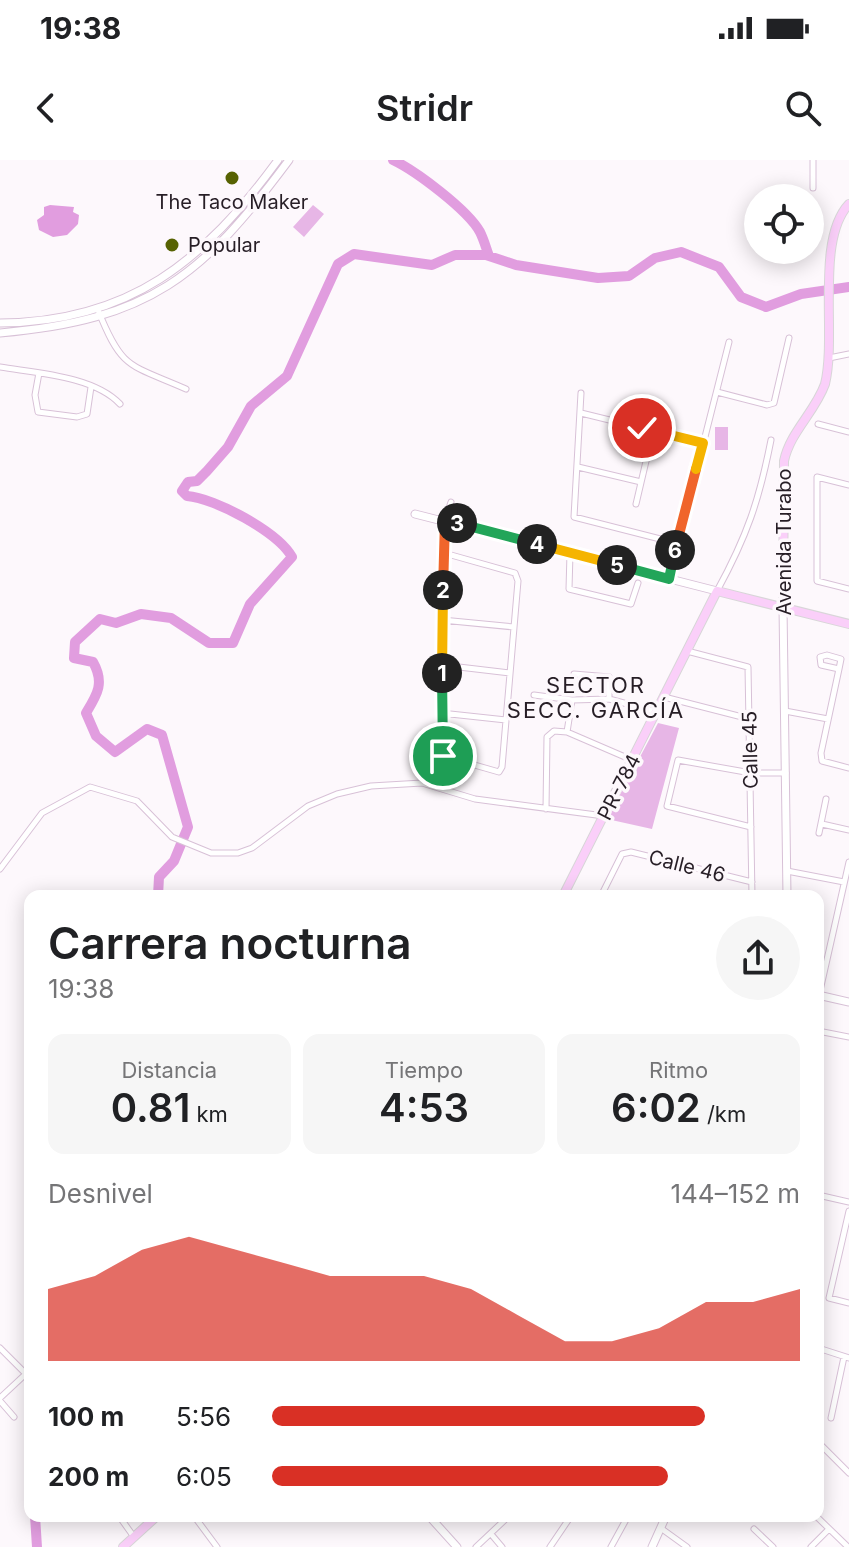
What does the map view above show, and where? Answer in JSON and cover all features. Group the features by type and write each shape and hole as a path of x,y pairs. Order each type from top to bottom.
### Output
{"main road":[{"name":"Avenida Turabo","path":"783,607 784,461 787,448 818,402 829,358 832,249 838,223 849,204"},
{"path":"717,591 849,624"},
{"name":"PR-784","path":"566,890 717,591"},
{"path":"123,1547 150,1522"}],"street":[{"path":"0,323 27,323 100,314 151,287 195,256 231,221 278,160"},
{"path":"0,333 56,328 150,298 195,270 248,215 289,160"},
{"path":"813,160 813,184"},
{"path":"100,314 113,348 128,364 186,389"},
{"path":"716,392 767,405 774,403 789,338"},
{"path":"669,579 729,342"},
{"path":"829,358 849,354"},
{"path":"0,367 39,373 91,387 112,396 120,404"},
{"path":"39,373 35,395 38,412 77,417 87,414 91,387"},
{"path":"581,393 574,517 676,543"},
{"path":"581,413 703,443"},
{"path":"818,424 849,432"},
{"path":"415,514 717,591 745,540 759,502 771,440"},
{"path":"636,504 647,457"},
{"path":"578,467 641,482"},
{"path":"849,485 817,477 817,581 849,589"},
{"path":"444,553 515,573 518,581 502,767 493,773 443,756 441,713 442,620 444,553 445,520 451,502"},
{"path":"570,553 569,589 631,604 638,583"},
{"name":"Avenida Turabo","path":"783,607 787,890"},
{"path":"442,620 514,627"},
{"name":"Calle 45","path":"687,651 748,667 752,890"},
{"path":"442,665 510,673"},
{"path":"839,669 821,753 822,761 849,768"},
{"path":"574,674 609,677 609,699"},
{"path":"534,695 572,700 609,699 657,712"},
{"path":"664,697 750,719"},
{"path":"567,732 572,700"},
{"path":"785,711 828,719"},
{"path":"441,713 506,720"},
{"path":"546,809 547,737 554,731 567,732 633,760"},
{"path":"751,827 667,806 678,760 751,773 786,773"},
{"path":"0,869 42,813 90,787 137,801 172,837 211,853 238,853 252,848 308,806 337,794 371,786 422,783 475,799 604,816"},
{"path":"819,833 826,799"},
{"path":"822,824 849,830"},
{"name":"Calle 46","path":"604,890 622,854 631,852 752,882"},
{"path":"824,969 849,862"},
{"path":"787,871 844,882"},
{"path":"824,996 849,1002"},
{"path":"824,1032 849,1037"},
{"path":"824,1196 849,1202"},
{"path":"848,1303 829,1298 849,1211"},
{"path":"0,1348 24,1369"},
{"path":"824,1350 847,1358 831,1418"},
{"path":"14,1417 0,1400 24,1376"},
{"path":"824,1448 849,1473"},
{"path":"123,1522 134,1537"},
{"path":"198,1522 217,1547"},
{"path":"434,1522 457,1547"},
{"path":"476,1547 503,1522"},
{"path":"550,1547 567,1522"},
{"path":"611,1547 625,1522"},
{"path":"652,1547 664,1522"},
{"path":"822,1522 848,1547"},
{"path":"662,1529 687,1547"},
{"path":"754,1529 773,1547"},
{"path":"811,1547 829,1529"},
{"path":"491,1534 502,1547"}],"shaded area":[{"path":"313,205 324,214 304,237 293,227"},
{"path":"44,207 74,207 73,212 79,215 78,224 67,235 53,237 39,230 37,220 44,215"},
{"path":"715,427 728,427 728,450 715,450"},
{"path":"658,723 679,728 652,829 607,819"}],"waterway":[{"path":"393,160 427,182 465,213 480,232 489,256"},
{"path":"158,890 159,877 174,861 188,827 162,735 147,729 115,752 96,736 86,713 96,694 99,676 93,662 74,658 75,642 100,619 116,623 141,614 171,618 209,643 233,643 250,604 292,557 285,547 260,527 229,510 187,496 182,491 188,482 197,481 228,447 251,406 287,376 338,264 354,254 432,265 455,255 486,255 516,265 598,278 629,276 655,258 681,252 719,267 741,297 766,307 801,294 849,287"},
{"path":"35,1522 37,1547"}],"place":[{"name":"The Taco Maker","path":"232,178"},
{"name":"Popular","path":"172,245"}],"district":[{"name":"SECTOR SECC. GARCÍA","path":"596,698"}],"route":[{"path":"443,756 445,520 669,579 703,443 642,428"}]}
